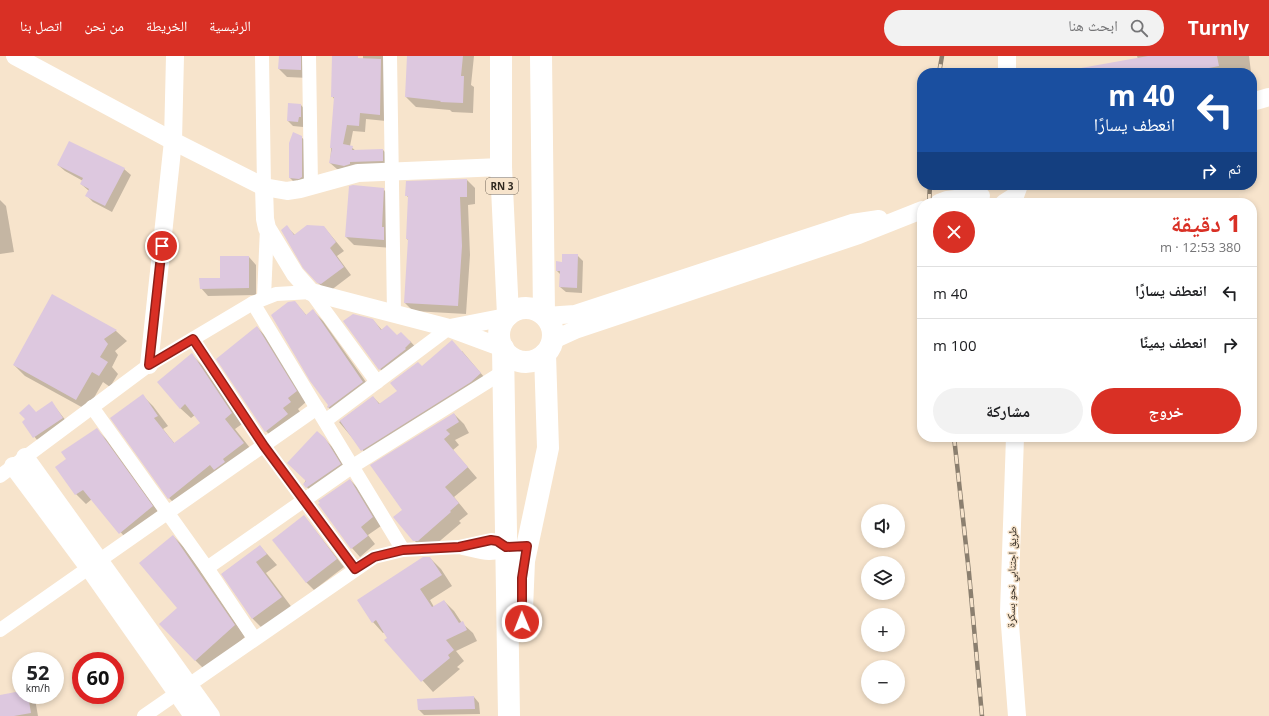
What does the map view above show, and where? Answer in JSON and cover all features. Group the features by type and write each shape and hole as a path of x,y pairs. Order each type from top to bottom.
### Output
{"main road":[{"name":"RN 3","path":"501,56 501,167 507,316"},
{"path":"509,716 516,546 548,448 549,347 552,327 545,315 541,56"},
{"path":"524,716 522,591 516,546 503,372 503,348 499,332 507,316 522,308 530,308 545,315"},
{"path":"503,348 515,359 523,362 539,359 549,347"}],"street":[{"path":"15,56 173,141 264,187 287,191 312,186 347,176 391,171 501,167"},
{"path":"149,365 173,141 175,56"},
{"path":"262,56 264,187 265,214 268,228 295,274 311,292 378,382"},
{"path":"309,56 312,186"},
{"path":"390,56 394,313"},
{"path":"1007,56 1008,68"},
{"path":"1257,101 1269,97"},
{"path":"1012,198 1019,190"},
{"path":"965,198 981,195"},
{"path":"545,315 576,314 852,223 917,211"},
{"path":"549,347 575,330 859,235 917,212"},
{"path":"268,228 258,300 317,408 403,550"},
{"path":"211,716 183,689 94,565 13,466 149,365 258,300 289,292 311,292 394,313 449,328 503,348"},
{"path":"325,421 449,328 507,316"},
{"path":"193,339 264,446 355,569"},
{"path":"207,568 353,466 503,372"},
{"path":"92,407 207,568 254,638"},
{"path":"0,630 317,408"},
{"name":"طريق اجتنابي نحو بسكرة","path":"1015,442 1008,612 1017,716"},
{"path":"144,716 254,638 374,557 403,550 459,547 492,554 516,546"},
{"path":"183,689 193,716"}],"building":[{"path":"279,56 301,56 301,70 278,69"},
{"path":"332,56 358,56 358,58 381,59 380,115 360,113 359,126 347,125 343,144 353,146 352,150 383,149 383,161 350,162 350,164 344,166 329,163 332,148 330,148 334,97 331,97"},
{"path":"407,56 463,56 461,76 464,76 463,103 440,102 441,101 405,97"},
{"path":"1148,56 1217,56 1219,66 1209,68 1081,68"},
{"path":"288,103 301,104 301,117 299,117 298,122 287,121"},
{"path":"293,132 302,136 302,177 299,179 289,178 289,143"},
{"path":"69,141 125,168 105,206 85,196 89,189 80,184 83,178 57,165"},
{"path":"467,179 467,197 460,197 462,246 458,306 404,303 408,239 406,239 408,196 405,196 406,181"},
{"path":"353,185 384,188 382,227 384,227 384,240 345,237 349,186"},
{"path":"287,225 294,235 307,225 324,226 336,242 330,248 344,267 321,284 317,283 303,268 281,230"},
{"path":"562,254 578,254 577,288 559,287 560,271 556,271 556,261 562,262"},
{"path":"220,256 249,256 249,288 200,289 199,278 220,278"},
{"path":"52,294 117,330 104,339 108,344 100,357 108,362 99,376 92,372 76,400 13,365"},
{"path":"295,301 306,315 313,309 363,382 328,408 328,405 310,381 271,315 288,302"},
{"path":"353,314 373,319 381,330 387,325 397,335 401,332 411,342 405,348 406,349 379,370 343,321"},
{"path":"257,326 297,391 288,398 291,402 283,408 288,414 265,432 216,359"},
{"path":"452,340 481,373 471,382 361,451 340,421 338,422 373,396 379,404 397,391 390,383 418,362 422,366"},
{"path":"192,353 232,413 225,419 244,443 223,459 225,462 214,470 210,465 168,499 110,418 143,394 158,416 154,418 174,443 200,423 185,404 180,409 157,382"},
{"path":"52,401 63,418 33,438 22,422 25,419 19,413 29,404 36,412"},
{"path":"454,413 459,422 446,430 450,434 444,439 468,467 445,487 459,503 418,541 413,541 393,517 402,510 370,465"},
{"path":"97,428 153,506 119,534 83,490 75,495 55,467 66,459 61,452"},
{"path":"317,431 325,438 341,464 306,488 303,484 306,481 287,463"},
{"path":"350,479 373,517 361,527 368,536 351,549 318,504 320,503 318,501"},
{"path":"304,515 337,559 306,583 272,540"},
{"path":"173,535 235,625 195,661 159,624 177,608 139,563"},
{"path":"260,545 267,554 256,562 282,597 252,619 221,574"},
{"path":"423,557 430,557 442,575 420,589 432,607 444,600 459,623 463,621 467,630 446,640 454,650 448,655 450,658 421,682 384,640 387,638 376,620 372,623 357,600"},
{"path":"12,693 12,704 30,704 31,713 14,716 0,716 0,695"},
{"path":"474,696 475,709 418,710 417,699"}],"railway":[{"path":"940,68 942,56"},
{"path":"929,198 930,190"},
{"path":"955,442 969,573 982,716"}],"route":[{"path":"162,246 149,365 193,339 264,446 355,569 374,557 403,550 459,547 491,540 502,543 506,547 527,546 522,578 522,622"}]}
